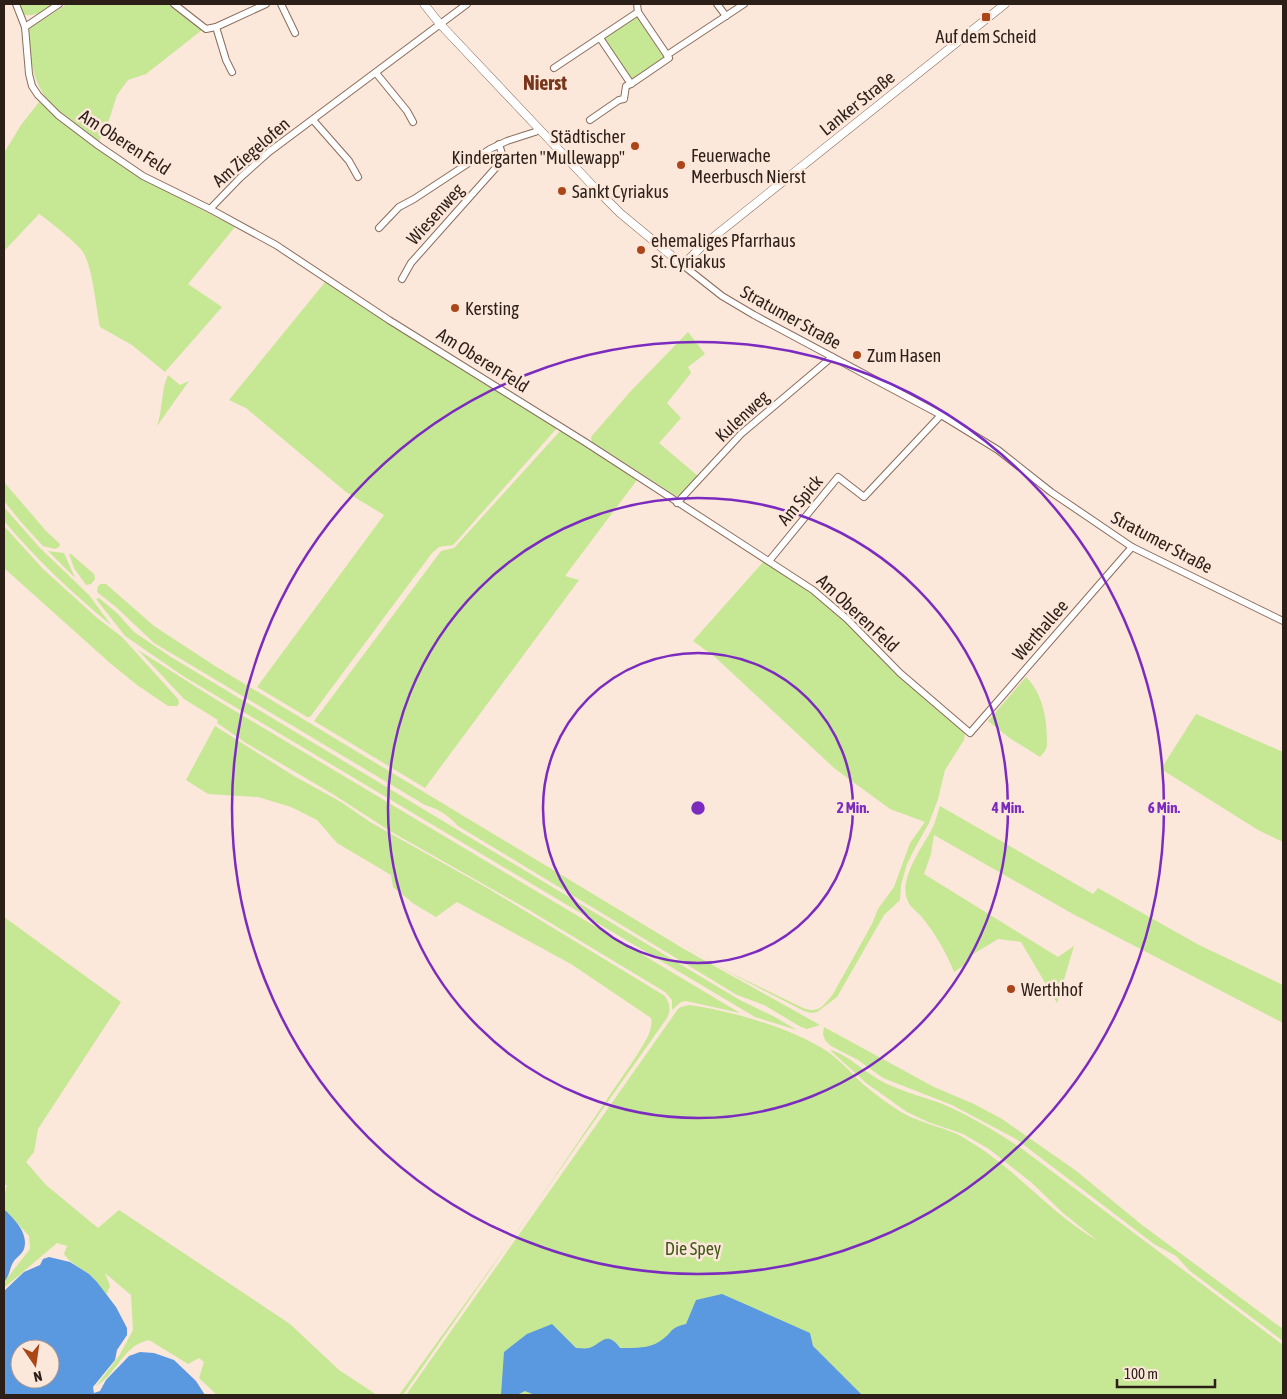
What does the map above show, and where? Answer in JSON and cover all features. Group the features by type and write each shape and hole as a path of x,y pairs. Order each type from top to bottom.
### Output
{"street":[{"name":"Am Oberen Feld","path":"16,4 25,27 29,74 32,86 38,95 58,115 143,176 210,209 276,245 389,320 496,385 769,561 829,602 900,673 970,733"},
{"path":"25,27 59,4"},
{"path":"174,4 206,29 216,27 266,4"},
{"path":"281,4 295,33"},
{"name":"Stratumer Straße","path":"424,4 440,24 620,213 722,296 941,415 998,450 1052,492 1132,547 1283,621"},
{"name":"Am Ziegelofen","path":"210,209 269,152 467,4"},
{"path":"590,120 624,99 626,86 669,58 638,12 637,4"},
{"path":"717,4 726,16"},
{"path":"667,55 744,4"},
{"name":"Lanker Straße","path":"684,266 701,248 1005,4"},
{"path":"554,68 638,12"},
{"path":"216,27 226,60 232,72"},
{"path":"600,38 630,84"},
{"path":"376,73 413,122"},
{"name":"Am Ziegelofen","path":"313,120 349,161 358,177"},
{"name":"Wiesenweg","path":"379,228 399,206 499,144 539,129"},
{"name":"Wiesenweg","path":"402,279 411,263 500,163 502,154 499,144"},
{"name":"Kulenweg","path":"677,503 741,434 832,357"},
{"name":"Am Spick","path":"769,561 838,477 864,497 941,415"},
{"name":"Werthallee","path":"970,733 1132,547"}],"green space":[{"path":"19,4 55,4 33,15 24,15"},
{"path":"67,4 171,4 202,30 146,74 128,80 117,95 107,126 98,143 52,105 37,82 33,67 29,38 30,25 33,26"},
{"path":"637,17 664,58 631,80 604,38"},
{"path":"39,102 97,149 142,178 235,227 188,284 222,307 165,372 132,345 100,327 92,278 83,252 43,217 39,214 4,251 4,153 21,125"},
{"path":"326,281 427,348 557,428 453,545 439,547 432,553 310,717 307,717 257,687 384,515 346,492 246,408 229,400"},
{"path":"688,332 705,354 688,367 691,373 667,403 681,418 659,443 698,476 681,494 676,496 592,442 591,437 630,392"},
{"path":"168,375 180,385 189,381 157,426 164,386"},
{"path":"561,430 637,480 565,576 579,580 425,788 314,721 441,551 454,548"},
{"path":"4,482 46,531 60,544 59,547 55,549 43,546 21,522 4,501"},
{"path":"4,507 40,548 89,595 111,625 55,575 16,535 4,521"},
{"path":"4,526 43,569 96,617 122,637 178,699 179,703 177,706 168,706 137,685 4,568"},
{"path":"48,551 64,553 75,578"},
{"path":"69,554 94,574 95,579 91,584 86,585 74,568"},
{"path":"764,561 826,603 965,734 964,740 945,770 938,799 929,823 907,864 901,885 900,900 884,915 837,997 817,1012 812,1013 804,1011 734,975 658,929 733,974 808,1010 820,1008 833,994 872,924 878,909 894,887 910,843 925,822 890,809 834,768 715,657 693,641"},
{"path":"106,584 154,626 215,666 684,949 820,1025 807,1029 801,1027 764,1005 737,995 458,826 443,813 425,805 154,643 97,592 98,586"},
{"path":"99,598 118,614 134,632 171,657 738,999 797,1030 755,1017 183,676 125,636 96,599"},
{"path":"138,650 220,702 740,1013 686,1001 681,1002 672,1010 672,1000 665,992 529,910 390,831 331,793 246,743 217,723 218,720 184,699"},
{"path":"1026,677 1041,700 1045,718 1047,746 1040,757 1011,739 988,721"},
{"path":"1196,714 1283,752 1283,842 1258,830 1161,769"},
{"path":"215,726 294,776 341,802 370,822 489,889 665,996 669,1007 667,1018 531,1212 637,1055 651,1028 651,1018 571,964 457,902 436,917 414,904 393,887 391,875 337,843 317,820 291,807 258,797 208,794 186,780"},
{"path":"940,806 1093,894 1098,888 1199,945 1283,985 1283,1023 1073,914 934,835 931,854 924,874 1058,957 1074,946 1057,1003 1021,942 998,939 970,956 969,962 954,972 935,936 921,916 909,904 905,890 914,860 934,825"},
{"path":"4,917 121,1002 38,1129 34,1152 26,1162 46,1185 98,1228 119,1210 290,1324 339,1370 377,1395 217,1395 199,1378 204,1362 199,1358 188,1364 149,1340 140,1343 126,1354 103,1381 96,1386 119,1356 133,1330 131,1295 105,1273 110,1286 106,1295 87,1272 73,1263 64,1254 67,1246 57,1243 4,1288 4,1282 30,1249 29,1236 4,1209 4,1196 7,1185 4,1185"},
{"name":"Die Spey","path":"689,1005 742,1016 780,1028 813,1043 828,1052 864,1085 901,1112 914,1119 957,1134 986,1152 1054,1210 1098,1241 1063,1213 1032,1183 989,1149 963,1134 928,1122 907,1112 866,1083 830,1050 850,1059 883,1082 951,1108 1021,1148 1283,1345 1283,1395 406,1395 678,1009"},
{"path":"824,1027 934,1087 974,1104 1002,1119 1075,1170 1142,1225 1283,1329 1283,1341 1190,1271 1176,1256 1154,1244 1016,1139 952,1105 883,1078 858,1060 831,1046 825,1040 823,1034"},
{"path":"510,1241 403,1395 399,1395"}],"water":[{"path":"4,1209 20,1227 25,1243 23,1251 14,1261 4,1282"},
{"path":"49,1257 70,1262 89,1274 116,1307 127,1328 127,1335 117,1350 115,1360 93,1387 94,1393 100,1391 106,1380 129,1356 140,1352 154,1353 174,1360 196,1381 205,1395 4,1395 4,1291 24,1272 40,1265 43,1259"},
{"path":"722,1294 810,1333 813,1346 862,1395 535,1395 525,1391 517,1395 501,1395 504,1352 527,1334 552,1324 576,1348 589,1348 607,1339 615,1342 620,1348 637,1348 653,1345 674,1328 686,1324 696,1300"}],"place":[{"name":"Auf dem Scheid","path":"986,17"},
{"name":"Städtischer Kindergarten \"Mullewapp\"","path":"635,146"},
{"name":"Feuerwache Meerbusch Nierst","path":"681,165"},
{"name":"Sankt Cyriakus","path":"562,191"},
{"name":"ehemaliges Pfarrhaus St. Cyriakus","path":"641,250"},
{"name":"Kersting","path":"455,308"},
{"name":"Zum Hasen","path":"857,355"},
{"name":"Werthhof","path":"1011,989"}],"district":[{"name":"Nierst","path":"545,82"}]}
